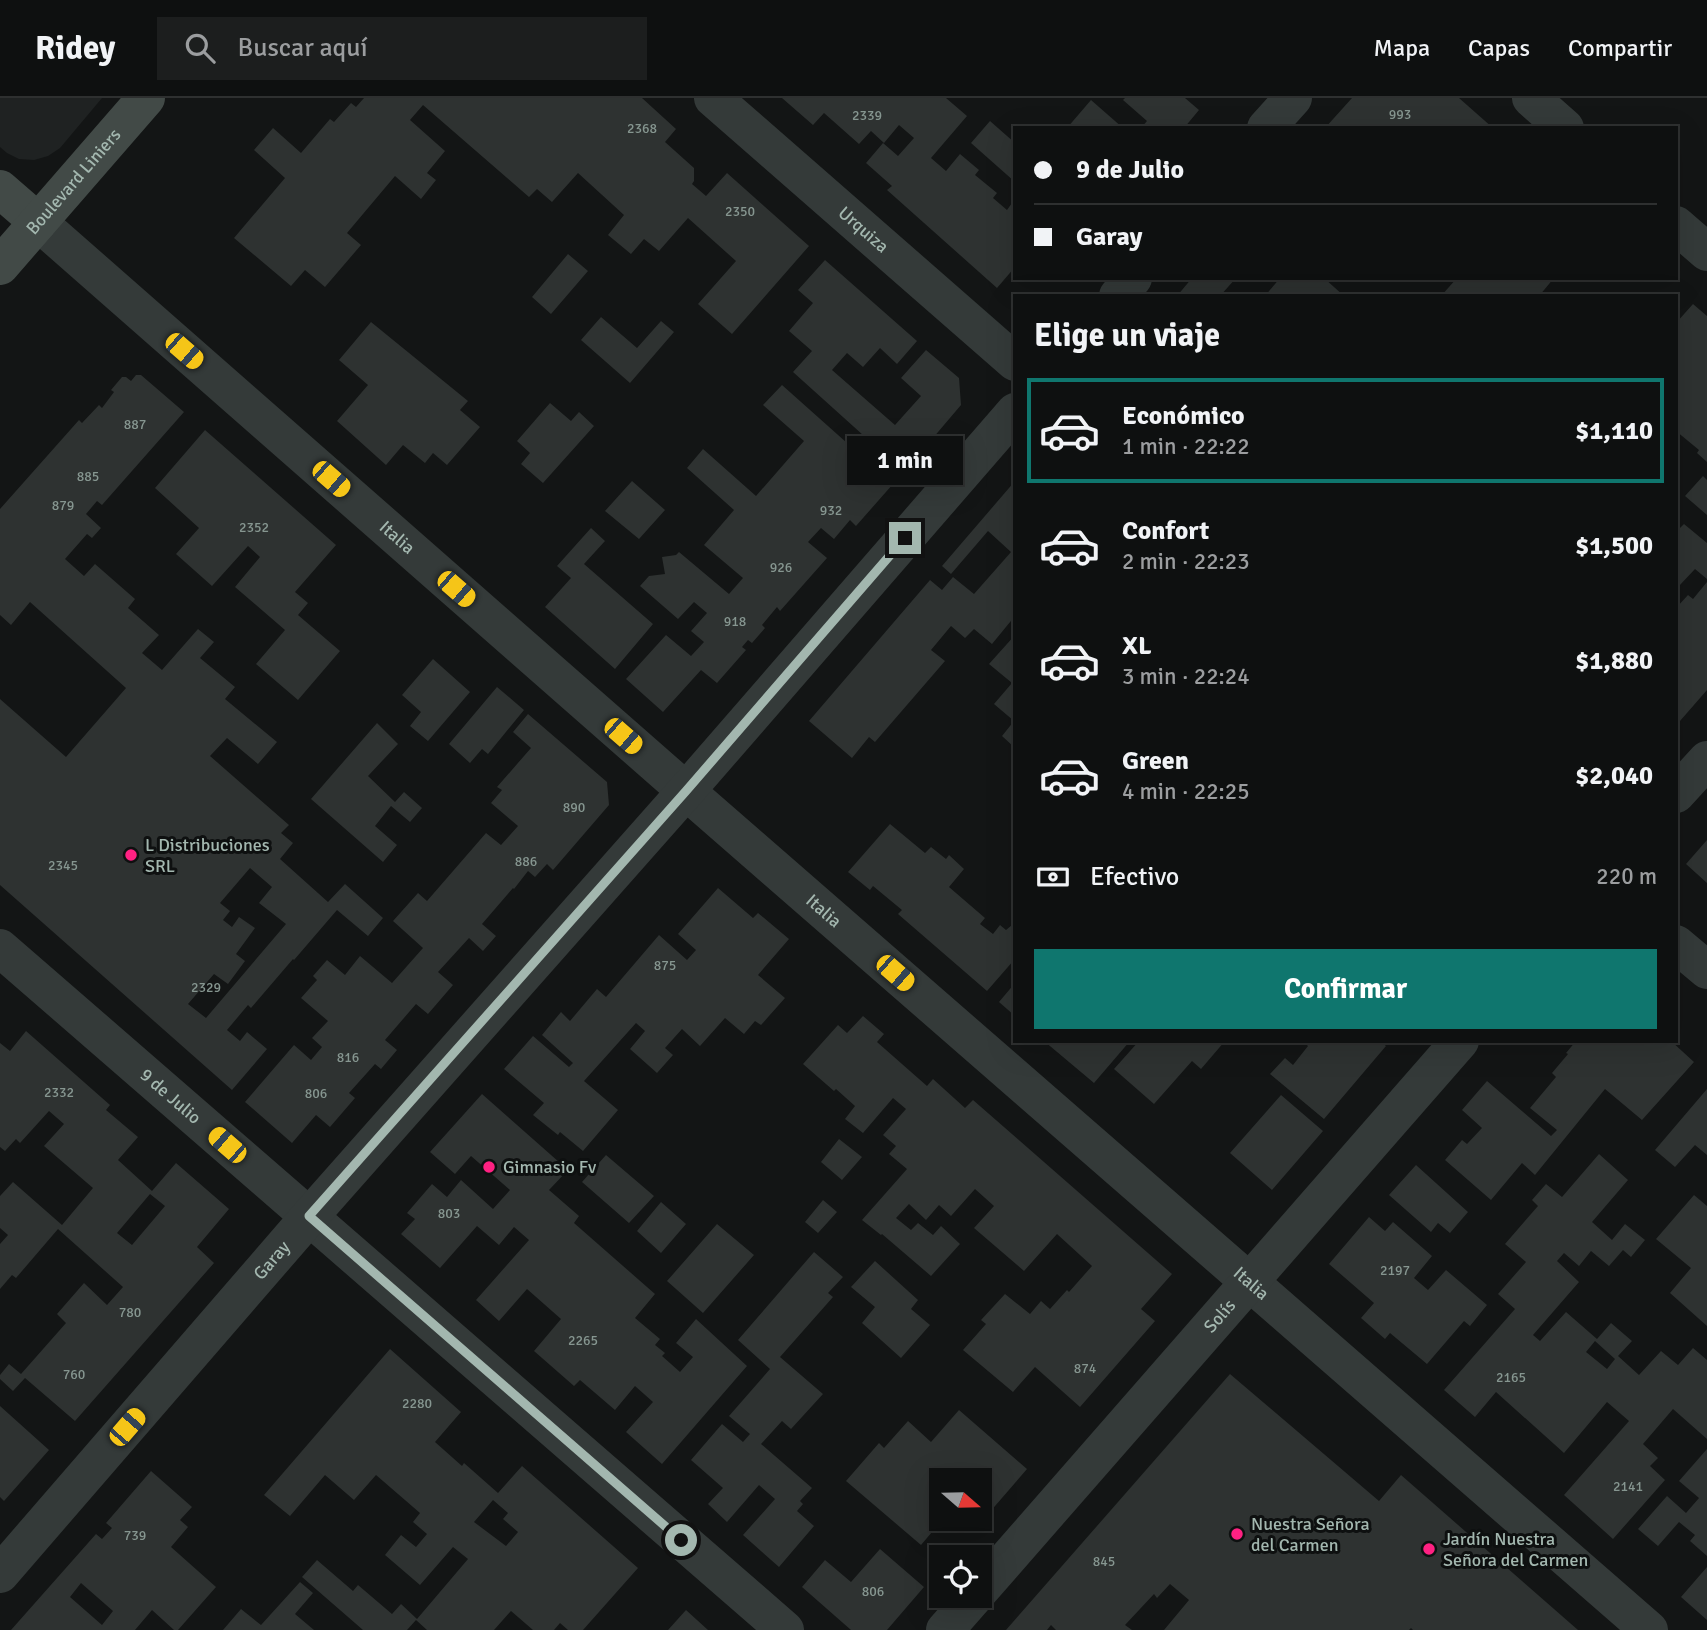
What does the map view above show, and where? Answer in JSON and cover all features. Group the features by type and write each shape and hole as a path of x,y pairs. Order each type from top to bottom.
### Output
{"main road":[{"name":"Boulevard Liniers","path":"0,266 146,98"},
{"name":"Italia","path":"0,189 38,222"}],"street":[{"name":"Urquiza","path":"713,98 1013,360"},
{"path":"1268,126 1293,98"},
{"path":"1531,98 1563,126"},
{"name":"Italia","path":"38,222 1649,1630"},
{"path":"1678,227 1707,252"},
{"path":"1120,294 1131,280"},
{"name":"Garay","path":"0,1574 309,1216 686,791 1013,414"},
{"path":"1678,792 1707,760"},
{"path":"1678,946 1707,970"},
{"name":"9 de Julio","path":"0,948 785,1630"},
{"name":"Solís","path":"992,1576 1458,1043"},
{"path":"945,1630 964,1608"}],"shaded area":[{"path":"0,98 102,98 60,148 48,156 34,160 19,159 0,147"}],"building":[{"path":"364,98 642,98 676,129 665,142 694,168 692,184 706,196 727,173 809,246 732,334 698,304 736,261 688,218 659,251 644,239 631,254 608,235 624,215 578,173 552,202 537,189 529,197 423,105 410,120 445,151 427,173 436,180 421,199 395,176 347,233 361,245 325,287 305,270 291,286 234,238 285,178 254,150 273,128 301,153 330,119 334,122 351,103 356,107"},
{"path":"782,98 946,98 967,116 931,158 946,171 960,154 979,170 975,175 997,193 993,198 1007,210 1013,204 1013,269 997,288 887,190 892,186 866,163 883,143 898,156 914,138 899,125 884,143 871,131 859,144 824,113 813,125"},
{"path":"1185,98 1199,110 1186,126 1143,126 1147,121 1123,100"},
{"path":"1352,98 1459,98 1491,126 1327,126"},
{"path":"1091,100 1121,126 1069,126"},
{"path":"990,121 1013,141 1013,180 971,143"},
{"path":"568,254 588,271 551,314 532,297"},
{"path":"825,260 917,341 897,364 880,348 863,367 847,353 832,370 895,425 921,396 901,378 926,350 959,378 961,405 904,472 793,372 812,351 789,331 813,303 798,290"},
{"path":"1190,280 1234,280 1222,294 1179,294"},
{"path":"1278,280 1326,280 1342,294 1267,294"},
{"path":"1455,280 1552,280 1541,294 1443,294"},
{"path":"1693,304 1707,316 1707,462 1697,453 1699,450 1678,433 1678,321"},
{"path":"601,317 637,348 661,321 674,332 630,383 581,340"},
{"path":"371,322 468,401 460,410 480,427 447,465 433,453 425,463 403,445 386,465 337,421 368,385 339,360"},
{"path":"136,375 141,375 184,412 102,505 97,501 86,514 101,528 92,538 87,534 65,559 84,576 95,564 135,599 128,608 159,635 142,653 162,670 198,629 214,642 200,658 235,687 225,699 277,742 258,764 227,738 210,756 289,825 281,833 293,843 280,859 328,902 345,884 383,918 368,936 337,910 251,1008 248,1005 227,1030 240,1041 247,1032 267,1049 232,1090 0,885 0,699 66,757 126,688 30,602 11,625 0,615 0,509 79,420 82,423 99,405 102,408 114,392 111,390 122,377 131,381","holes":["250,868 272,887 259,903 286,924 206,1018 188,1004 214,974 228,984 245,961 236,954 255,928 239,917 232,927 223,920 230,911 220,903"]},
{"path":"782,385 893,484 856,526 850,520 834,539 821,528 808,542 827,558 780,611 777,607 762,625 765,628 752,643 748,640 742,647 746,650 717,683 701,670 663,712 626,679 666,635 691,656 704,642 691,631 707,613 694,602 678,619 640,586 649,576 665,574 662,557 679,552 729,594 743,578 704,545 734,510 687,468 703,449 756,496 804,441 763,405"},
{"path":"550,403 571,421 579,412 594,426 543,483 521,464 530,453 517,441"},
{"path":"205,430 336,545 295,592 308,603 298,615 340,651 298,700 256,664 285,630 235,587 260,557 248,546 212,586 176,554 199,528 155,488"},
{"path":"1703,476 1707,480 1707,515 1685,496"},
{"path":"632,481 665,510 639,539 605,511"},
{"path":"1013,483 1013,618 992,644 974,629 965,638 951,626 931,650 945,661 875,742 869,737 852,758 809,721 930,580 942,590 953,577 974,594 1011,552 988,531 951,574 942,566"},
{"path":"1684,524 1707,543 1707,579 1695,569 1678,585 1678,530"},
{"path":"591,528 605,541 584,564 653,624 615,669 545,607 571,578 557,566"},
{"path":"1707,582 1707,690 1680,721 1678,606 1688,595 1693,599"},
{"path":"1013,637 1013,720 994,704 1012,683 989,664"},
{"path":"433,659 470,692 428,741 410,726 421,712 402,695"},
{"path":"497,687 524,710 488,754 482,749 470,763 449,744"},
{"path":"528,714 607,782 609,805 553,870 547,864 535,877 528,871 513,888 482,924 496,936 483,951 469,938 438,972 453,985 428,1014 416,1004 385,1040 397,1050 381,1069 375,1064 349,1093 355,1098 330,1127 316,1115 292,1143 245,1102 294,1045 311,1060 322,1047 312,1038 328,1021 301,998 317,980 313,976 327,960 345,975 360,956 392,983 423,948 393,921 418,893 427,901 486,833 501,845 518,826 491,803 502,790 497,787 531,748 513,732"},
{"path":"1013,722 1013,746 1002,736"},
{"path":"377,723 398,744 368,776 395,802 404,792 422,808 410,822 391,806 375,826 397,845 383,862 311,799"},
{"path":"890,824 925,853 931,847 946,859 949,855 964,869 949,887 985,918 980,924 993,934 1000,925 1006,930 1013,926 1013,961 987,991 898,914 902,910 873,886 870,890 848,872"},
{"path":"1707,840 1707,883 1686,864"},
{"path":"718,888 753,918 758,913 789,939 758,975 785,998 761,1025 755,1021 744,1034 725,1018 700,1046 682,1029 665,1048 673,1055 657,1073 630,1049 645,1031 636,1023 584,1081 618,1110 583,1151 533,1115 544,1103 504,1069 533,1036 569,1067 573,1063 542,1035 561,1012 570,1021 597,989 606,997 659,935 687,960 696,950 678,934"},
{"path":"1013,985 1013,1014 999,1002"},
{"path":"863,1016 884,1034 877,1042 927,1086 933,1079 965,1108 973,1100 1172,1274 1141,1309 1155,1321 1080,1407 1035,1367 1013,1392 963,1350 986,1324 981,1320 1005,1294 1030,1314 1041,1301 1050,1309 1092,1266 1057,1234 1024,1271 974,1228 994,1206 975,1189 951,1216 939,1205 926,1220 909,1204 896,1218 911,1230 918,1223 933,1235 941,1226 960,1244 931,1276 862,1220 907,1169 889,1154 896,1146 883,1135 906,1109 893,1098 863,1133 845,1119 855,1106 803,1064 838,1025 847,1033"},
{"path":"26,1031 110,1105 106,1110 138,1137 118,1160 152,1191 176,1163 229,1209 197,1247 214,1263 75,1421 25,1378 13,1391 0,1379 0,1375 9,1364 21,1374 66,1323 57,1314 84,1283 107,1305 123,1287 58,1229 16,1278 12,1275 0,1289 0,1244 8,1235 0,1228 0,1196 13,1182 62,1225 93,1188 44,1146 64,1124 49,1111 20,1143 16,1139 5,1151 0,1147 0,1043 10,1051","holes":["150,1194 165,1206 132,1245 117,1233"]},
{"path":"1046,1043 1128,1043 1094,1083"},
{"path":"1137,1043 1223,1043 1201,1069 1192,1061 1154,1104 1114,1069"},
{"path":"1305,1043 1382,1043 1386,1046 1324,1119 1270,1074 1285,1058 1293,1065 1308,1046"},
{"path":"1574,1043 1673,1043 1694,1062 1642,1120 1605,1089 1535,1175 1522,1163 1491,1200 1445,1160 1462,1140 1467,1144 1482,1128 1462,1110 1487,1081 1551,1136 1557,1130 1530,1108 1556,1077 1552,1073 1568,1054 1566,1053"},
{"path":"1707,1089 1707,1155 1695,1145 1675,1167 1655,1150"},
{"path":"482,1094 568,1170 549,1190 579,1216 574,1223 655,1294 635,1318 660,1339 655,1345 665,1353 662,1356 680,1372 693,1357 676,1343 696,1319 747,1366 662,1464 626,1432 653,1402 635,1386 615,1410 580,1380 574,1386 534,1351 561,1319 527,1289 499,1321 476,1300 529,1240 514,1227 499,1245 477,1226 440,1268 401,1234 415,1219 407,1213 432,1184 447,1197 461,1180 493,1209 510,1190 471,1156 455,1174 430,1152"},
{"path":"1281,1095 1323,1131 1272,1190 1230,1153"},
{"path":"839,1139 862,1157 842,1180 821,1162"},
{"path":"1599,1154 1628,1180 1592,1222 1612,1240 1625,1224 1645,1240 1631,1257 1623,1250 1609,1266 1591,1251 1579,1266 1564,1253 1557,1261 1579,1282 1533,1335 1540,1341 1566,1312 1597,1339 1611,1323 1632,1341 1618,1356 1639,1375 1661,1351 1678,1365 1693,1348 1707,1360 1707,1439 1673,1409 1643,1444 1658,1458 1650,1466 1665,1480 1613,1539 1564,1495 1629,1421 1607,1402 1564,1453 1496,1392 1475,1417 1444,1390 1515,1309 1498,1294 1526,1262 1505,1244 1538,1206 1532,1200 1546,1184 1562,1197","holes":["1595,1341 1615,1359 1607,1369 1586,1352"]},
{"path":"606,1155 654,1196 629,1223 582,1182"},
{"path":"1416,1165 1468,1212 1450,1233 1438,1223 1431,1232 1389,1195"},
{"path":"1694,1195 1707,1206 1707,1326 1670,1293 1691,1268 1656,1239"},
{"path":"823,1200 837,1212 818,1233 805,1222"},
{"path":"661,1202 686,1224 661,1253 637,1231"},
{"path":"1369,1217 1385,1231 1393,1222 1432,1256 1414,1278 1428,1290 1446,1270 1487,1305 1470,1326 1464,1321 1427,1364 1390,1333 1385,1339 1361,1318 1374,1303 1329,1264"},
{"path":"717,1224 754,1255 703,1313 667,1281"},
{"path":"814,1252 843,1277 828,1293 833,1297 780,1357 823,1394 791,1429 782,1421 761,1444 812,1488 800,1501 803,1504 797,1511 814,1526 779,1567 743,1535 775,1499 759,1485 727,1522 708,1504 723,1488 691,1460 722,1424 743,1442 750,1434 729,1416 770,1369 738,1340"},
{"path":"875,1261 918,1300 911,1309 930,1325 901,1358 862,1323 875,1307 851,1287"},
{"path":"390,1349 461,1412 435,1442 462,1466 464,1463 498,1493 522,1466 638,1568 583,1630 568,1630 560,1623 554,1630 533,1630 511,1611 494,1630 427,1630 416,1620 407,1630 363,1630 302,1577 317,1560 353,1591 358,1585 392,1614 401,1604 417,1619 468,1559 453,1547 420,1585 385,1555 401,1535 416,1547 427,1534 413,1522 420,1513 376,1475 354,1500 325,1475 290,1516 264,1495","holes":["493,1500 508,1513 503,1519 518,1532 506,1546 474,1522"]},
{"name":"Nuestra Señora del Carmen","path":"1230,1374 1379,1501 1401,1475 1578,1630 1164,1630 1189,1600 1170,1584 1157,1598 1154,1594 1125,1625 1132,1630 1056,1630 1051,1625 1047,1630 1006,1630"},
{"path":"0,1406 49,1450 4,1501 0,1497"},
{"path":"959,1410 1027,1469 992,1509 992,1468 929,1468 929,1531 933,1531 921,1545 846,1481 879,1443 884,1448 908,1421 931,1442"},
{"path":"1707,1449 1707,1556 1690,1541 1695,1535 1679,1522 1658,1546 1638,1529 1667,1496 1686,1513 1699,1498 1679,1481"},
{"path":"151,1471 192,1507 180,1520 188,1527 171,1547 216,1587 178,1630 174,1630 152,1610 135,1630 11,1630 96,1534 102,1539 112,1528 106,1523","holes":["81,1583 113,1611 102,1625 70,1597"]},
{"path":"880,1549 924,1587 887,1630 851,1630 802,1587 825,1560 851,1582"},
{"path":"1707,1567 1707,1620 1681,1597"},
{"path":"300,1582 313,1593 295,1614 314,1630 223,1630 241,1609 261,1625"},
{"path":"686,1610 708,1630 668,1630"}],"place":[{"name":"L Distribuciones SRL","path":"131,855"},
{"name":"Gimnasio Fv","path":"489,1167"},
{"name":"Nuestra Señora del Carmen","path":"1237,1534"},
{"name":"Jardín Nuestra Señora del Carmen","path":"1429,1549"}],"route":[{"path":"681,1540 309,1216 686,791 905,538"}]}
